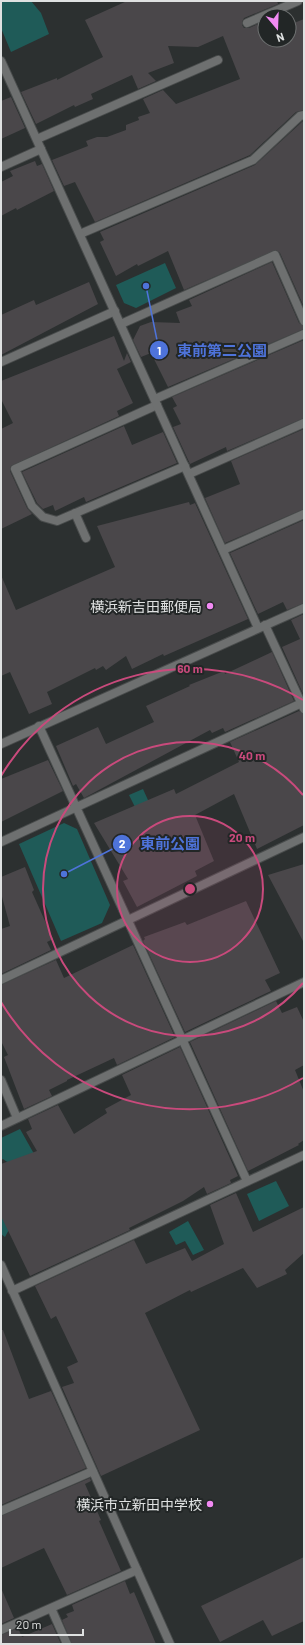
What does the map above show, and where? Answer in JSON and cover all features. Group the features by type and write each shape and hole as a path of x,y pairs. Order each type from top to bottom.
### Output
{"street":[{"path":"248,23 298,1"},
{"path":"37,139 218,60"},
{"path":"1,842 303,704 223,550 2,65"},
{"path":"80,234 254,160 300,116 304,115"},
{"path":"1,167 41,149"},
{"path":"121,324 274,255 304,321"},
{"path":"1,362 115,311"},
{"path":"185,466 57,521 43,517 32,506 15,469 304,334"},
{"path":"189,474 304,422"},
{"path":"75,513 86,538"},
{"path":"223,550 304,514"},
{"path":"1,744 304,608"},
{"path":"39,726 247,1181"},
{"path":"1,980 304,837"},
{"path":"1,1126 304,982"},
{"path":"1,1080 17,1118"},
{"path":"12,1291 304,1155"},
{"path":"1,1265 170,1644"},
{"path":"1,1511 93,1471"},
{"path":"1,1630 137,1570"},
{"path":"51,1608 67,1644"}],"shaded area":[{"path":"1,1 31,1 41,13 49,34 11,52 1,28"},
{"path":"165,263 176,288 136,308 124,303 116,285"},
{"path":"143,789 161,829 149,835 129,795"},
{"path":"64,823 77,829 110,905 102,923 61,941 19,844"},
{"path":"20,1129 51,1184 12,1224 5,1237 1,1234 1,1216 10,1164 3,1159 1,1160 1,1138"},
{"path":"276,1181 289,1206 259,1221 247,1194"},
{"path":"188,1221 204,1250 193,1255 185,1241 176,1245 169,1232"}],"building":[{"path":"127,1 277,1 278,4 268,8 257,8 257,13 244,18 242,25 244,28 249,28 257,24 257,48 297,48 297,22 304,19 304,110 296,112 250,155 95,222 75,182 64,186 52,160 88,146 86,141 97,137 107,137 126,130 126,125 139,120 138,117 150,113 143,99 163,90 176,104 240,79 223,36 198,47 168,46 174,63 148,73 156,81 138,89 132,75 91,94 93,99 75,107 74,105 36,124 21,92 57,78 57,80 103,57 85,20"},
{"path":"11,97 25,128 1,139 1,101"},
{"path":"303,121 304,307 280,253 276,250 184,290 168,251 138,266 137,264 116,276 100,242 104,240 100,232 255,165"},
{"path":"35,161 37,166 42,164 54,191 17,210 16,208 1,216 1,182 13,176 10,171"},
{"path":"272,262 299,323 304,326 304,329 168,387 151,353 141,357 133,340 140,326 151,322 180,323 176,312 192,306 189,300"},
{"path":"89,282 98,304 1,355 1,315 34,300 36,305"},
{"path":"114,336 124,361 127,353 131,362 117,369 133,403 117,411 119,416 11,466 10,471 27,508 32,514 1,529 1,429 13,423 1,399 1,381"},
{"path":"304,340 304,418 227,451 226,447 190,464 173,427 181,424 173,408 177,406 172,397"},
{"path":"124,426 132,445 163,432 177,463 86,502 84,497 55,511 53,505 43,509 37,503 22,472"},
{"path":"304,429 304,509 225,543 205,498 240,484 231,461"},
{"path":"189,502 190,505 195,503 248,619 164,656 163,654 132,669 126,656 106,670 103,666 96,670 95,668 47,692 52,704 29,714 10,672 1,676 1,575 16,610 115,567 97,526"},
{"path":"304,520 304,603 287,610 283,602 258,614 230,553"},
{"path":"304,614 304,696 282,647 300,639 291,620"},
{"path":"272,652 294,701 225,732 223,728 212,733 210,730 84,798 76,784 73,786 56,746 98,727 106,744 154,722 146,706 190,686 189,685 224,671 225,674"},
{"path":"299,711 304,714 304,825 257,849 234,794 195,815 214,861 195,871 197,876 137,907 123,881 128,879 94,823 174,789 176,794 239,762 230,742"},
{"path":"48,760 63,791 1,822 1,779"},
{"path":"304,864 304,943 268,875"},
{"path":"25,867 34,890 32,892 53,939 47,942 51,950 1,974 1,929 10,926 1,893 1,877"},
{"path":"246,901 280,973 265,980 271,991 185,1032 143,941 145,939 144,937 185,922 187,925"},
{"path":"133,945 175,1037 117,1065 114,1058 67,1080 49,1090 52,1096 24,1109 4,1057 8,1055 1,1041 1,985 56,960 64,978"},
{"path":"276,1001 282,1013 297,1007 304,1022 304,1065 295,1070 304,1092 304,1140 298,1144 299,1145 248,1171 190,1042"},
{"path":"180,1047 238,1176 230,1180 231,1183 207,1194 204,1187 183,1201 129,1228 130,1230 30,1276 1,1216 1,1164 37,1151 26,1132 32,1129 28,1119 58,1105 74,1134 107,1113 105,1109 131,1095 122,1075"},
{"path":"236,1193 253,1232 304,1207 304,1253 285,1270 287,1274 257,1288 243,1268 191,1292 190,1290 145,1313 200,1430 101,1476 62,1387 74,1383 67,1367 78,1362 56,1316 51,1319 35,1286 134,1240 146,1264 185,1248 192,1261 224,1244 210,1205"},
{"path":"1,1330 3,1330 29,1399 51,1391 86,1468 1,1505"},
{"path":"90,1478 91,1481 85,1484 101,1520 99,1521 121,1571 67,1595 44,1548 1,1568 1,1516"},
{"path":"304,1557 304,1621 272,1636 263,1620 220,1642 201,1606"},
{"path":"125,1581 130,1594 134,1592 156,1644 72,1644 62,1620 68,1617 66,1614 74,1611 72,1605"},
{"path":"1,1588 14,1618 1,1624"},
{"path":"52,1624 61,1644 1,1644 1,1635 18,1628 22,1637"}],"place":[{"name":"東前第二公園","path":"146,286"},
{"name":"横浜新吉田郵便局","path":"210,606"},
{"name":"東前公園","path":"64,874"},
{"name":"横浜市立新田中学校","path":"210,1504"}]}
